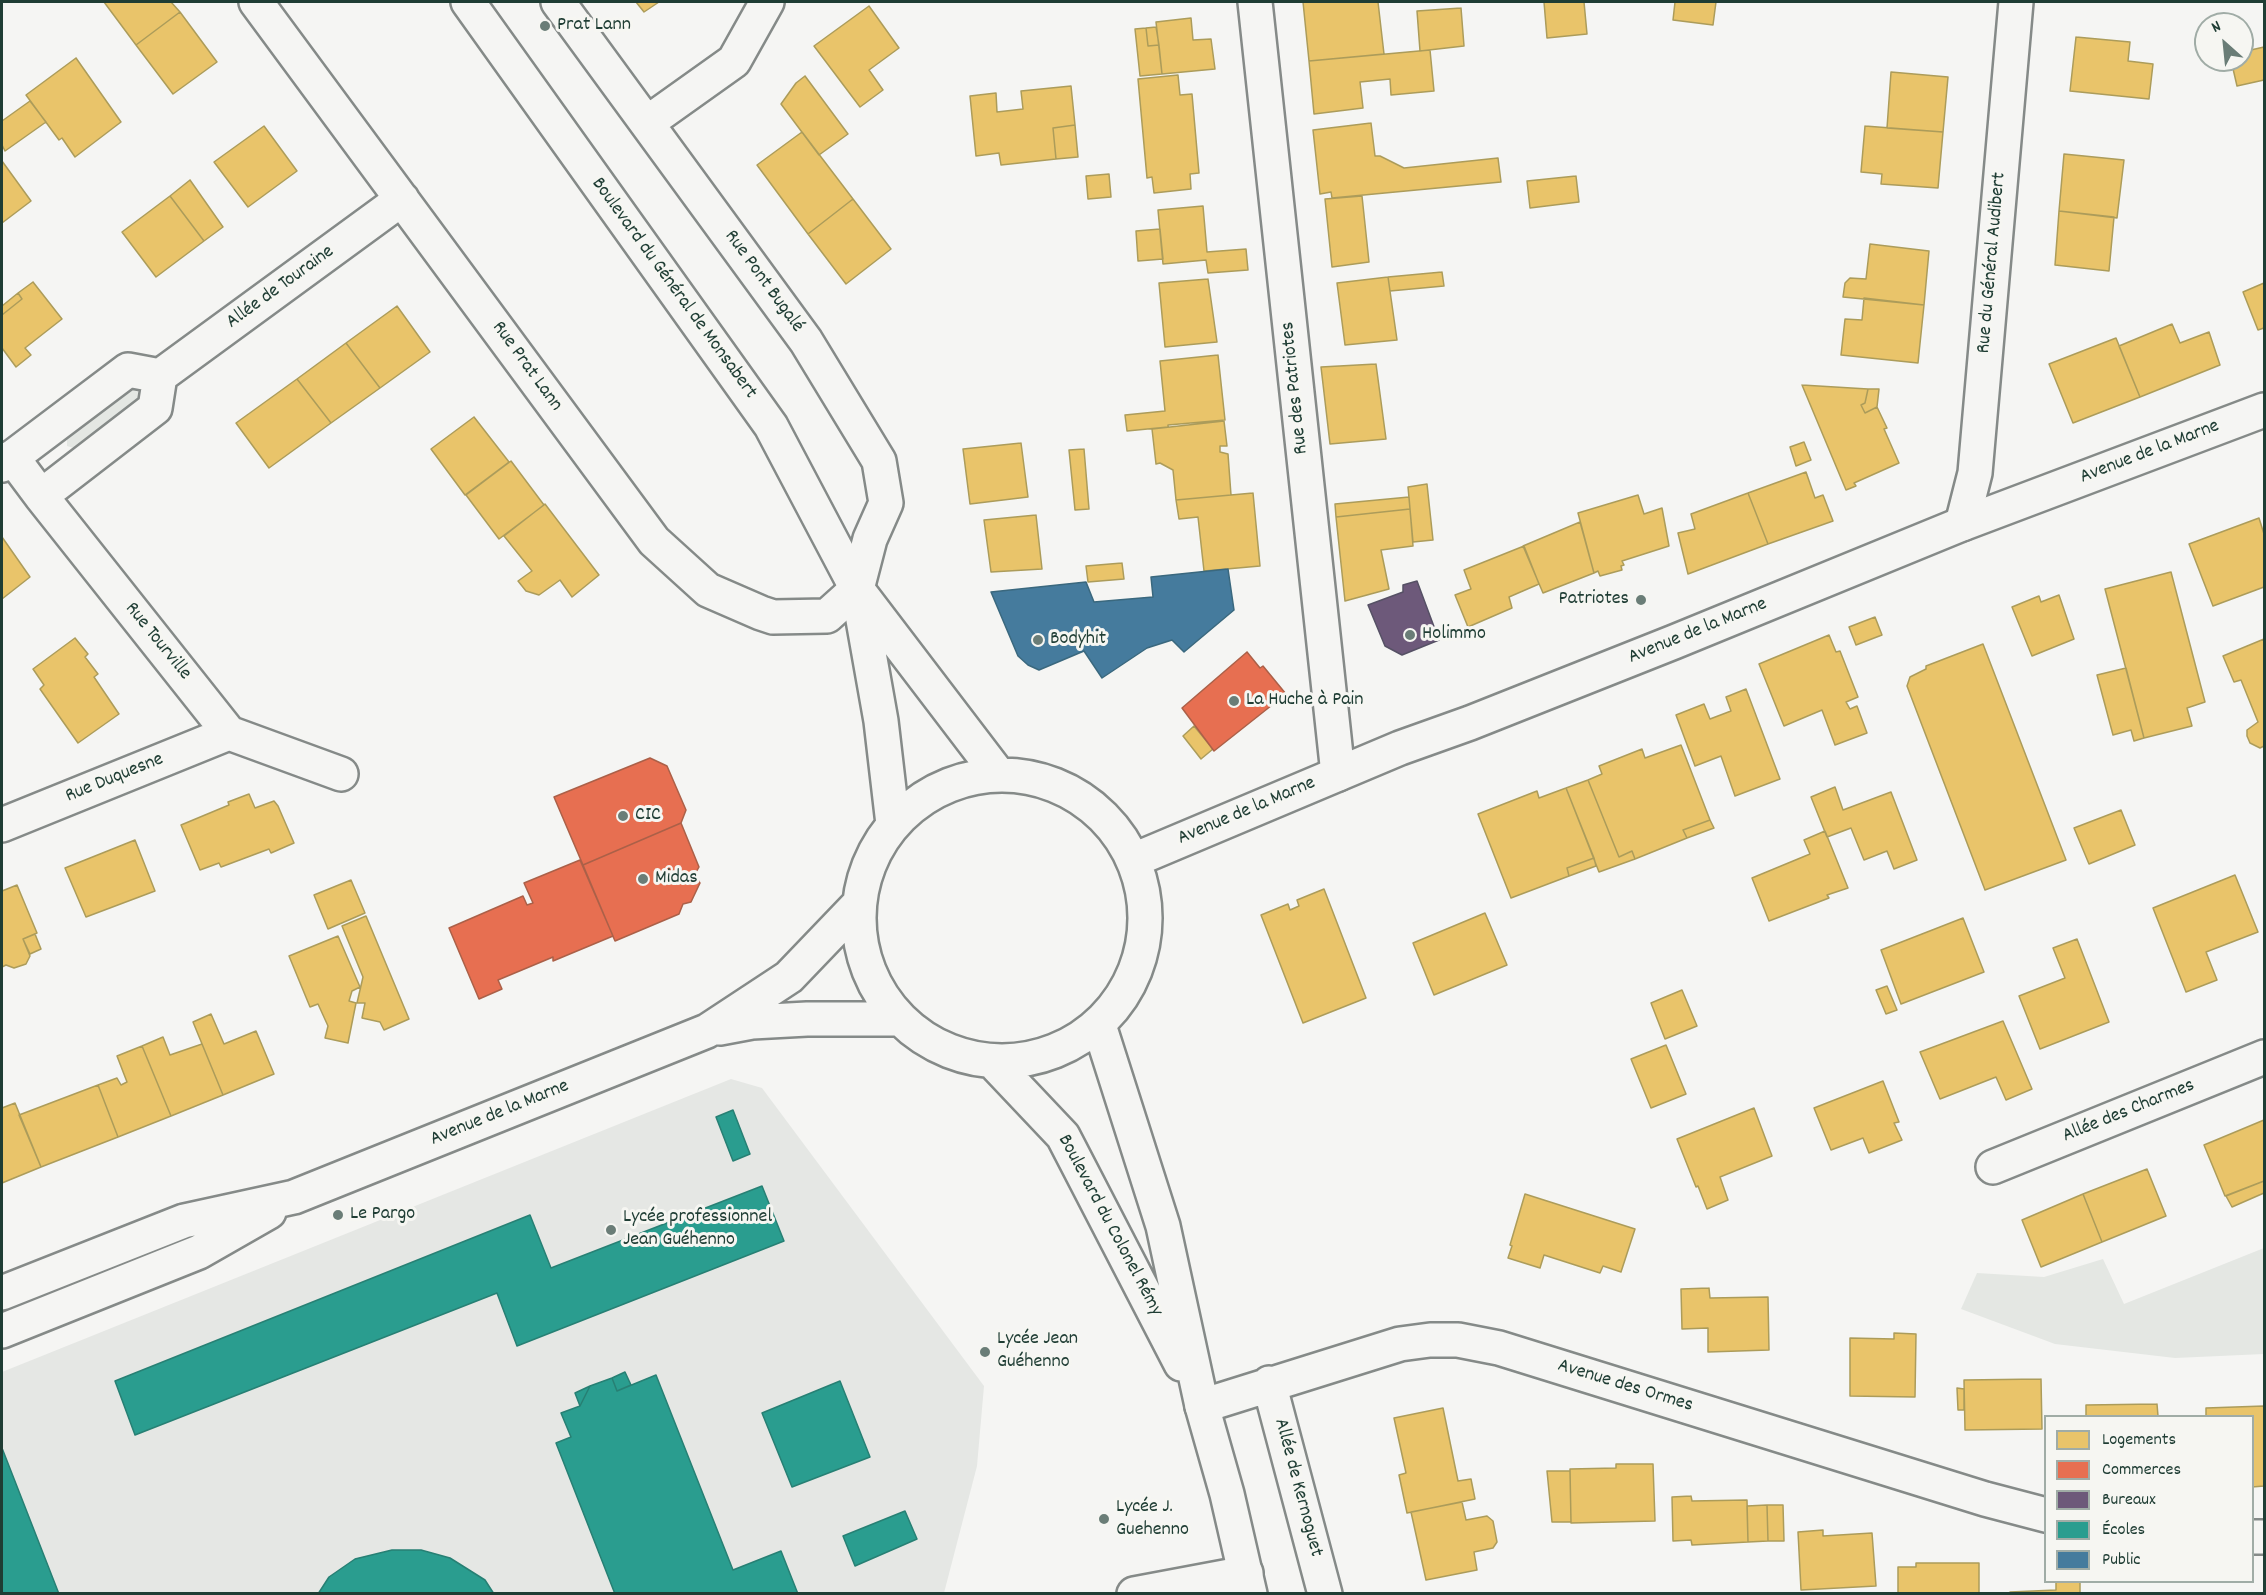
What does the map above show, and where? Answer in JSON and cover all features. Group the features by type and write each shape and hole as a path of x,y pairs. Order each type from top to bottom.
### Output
{"street":[{"name":"Rue Prat Lann","path":"256,2 654,540 708,590 773,617 827,616 857,590"},
{"name":"Boulevard du Général de Monsabert","path":"468,2 771,426 857,590 998,774"},
{"name":"Rue Pont Bugalé","path":"558,2 806,341 879,461 886,503 870,539 857,590"},
{"path":"647,123 734,61 767,2"},
{"name":"Rue des Patriotes","path":"1255,2 1338,774"},
{"name":"Rue du Général Audibert","path":"1962,524 1975,473 2016,2"},
{"name":"Allée de Touraine","path":"160,376 402,199"},
{"path":"7,461 128,370 160,376 155,408 41,496"},
{"name":"Avenue de la Marne","path":"1134,860 1338,774 1664,647 1962,524 2265,410"},
{"name":"Rue Tourville","path":"7,461 41,496 229,733"},
{"name":"Boulevard du Général de Monsabert","path":"857,590 881,721 893,824"},
{"path":"229,733 341,774"},
{"name":"Rue Duquesne","path":"2,825 229,733"},
{"path":"998,774 1040,780 1079,797 1111,825 1134,860 1145,904 1143,948 1126,990 1098,1025 1067,1046 1040,1056 1031,1059 993,1062 945,1051 920,1038 899,1019 874,986 860,946 858,905 869,861 893,824 923,798 959,781 998,774"},
{"name":"Avenue de la Marne","path":"707,1031 789,977 858,905"},
{"name":"Avenue de la Marne","path":"2,1331 199,1252 294,1197 707,1031 752,1022 796,1019 899,1019"},
{"name":"Boulevard du Colonel Rémy","path":"1098,1025 1163,1226 1202,1406 1227,1494 1248,1583"},
{"name":"Allée des Charmes","path":"1993,1167 2265,1057"},
{"name":"Boulevard du Colonel Rémy","path":"993,1062 1063,1136 1202,1406"},
{"name":"Avenue de la Marne","path":"2,1293 184,1221 294,1197"},
{"name":"Avenue des Ormes","path":"1202,1406 1269,1383 1400,1344 1430,1340 1458,1340 1499,1348 1985,1499 2044,1514"},
{"name":"Allée de Kernoguet","path":"1269,1383 1325,1593"},
{"path":"1134,1593 1167,1586 1248,1583"}],"shaded area":[{"path":"134,386 142,390 142,399 77,449 67,446 67,436"},
{"name":"Lycée professionnel Jean Guéhenno","path":"731,1079 762,1088 984,1386 977,1466 944,1593 2,1594 2,1372"},
{"path":"2264,1248 2264,1354 2175,1358 2055,1344 1961,1309 1977,1273 2044,1277 2103,1259 2124,1304"}],"building: Logements":[{"path":"104,2 171,2 180,12 136,45"},
{"path":"636,2 659,2 644,12"},
{"path":"1303,2 1378,2 1384,54 1309,61"},
{"path":"1544,2 1584,2 1587,34 1547,38"},
{"path":"1675,2 1716,2 1713,25 1673,20"},
{"path":"869,6 899,48 869,70 883,90 860,107 814,46"},
{"path":"1461,8 1464,46 1420,51 1417,11"},
{"path":"180,12 217,62 173,94 136,45"},
{"path":"1191,18 1193,40 1211,39 1215,69 1162,74 1156,22"},
{"path":"1156,27 1159,45 1148,46 1146,28"},
{"path":"1146,28 1148,46 1159,45 1162,74 1140,76 1135,29"},
{"path":"2076,37 2130,42 2128,61 2153,64 2149,99 2070,91"},
{"path":"2264,47 2264,80 2237,86 2234,72 2254,72 2254,49"},
{"path":"1430,50 1434,91 1391,95 1390,79 1360,82 1363,108 1314,114 1309,61"},
{"path":"76,58 121,122 75,157 62,138 59,140 26,95"},
{"path":"1891,72 1948,77 1943,132 1887,128"},
{"path":"1178,75 1180,95 1192,94 1199,173 1190,174 1191,189 1154,193 1152,177 1147,178 1138,79"},
{"path":"805,76 848,134 819,155 781,104 796,83"},
{"path":"1071,86 1075,125 1053,128 1056,159 1001,165 999,153 976,156 970,96 996,93 997,112 1023,109 1021,91"},
{"path":"30,101 46,122 5,151 2,145 2,121"},
{"path":"1371,123 1375,156 1380,156 1404,168 1498,158 1501,182 1332,198 1331,192 1320,194 1313,130"},
{"path":"1075,125 1078,157 1056,159 1053,128"},
{"path":"264,126 297,171 248,207 214,162"},
{"path":"1865,126 1943,132 1938,188 1881,184 1882,174 1861,172"},
{"path":"802,132 853,199 808,234 757,165"},
{"path":"2064,154 2124,160 2117,218 2059,211"},
{"path":"2,161 31,201 2,223"},
{"path":"1109,174 1111,197 1088,199 1086,176"},
{"path":"1576,176 1579,202 1530,208 1527,181"},
{"path":"190,180 223,227 204,241 170,196"},
{"path":"170,196 204,241 156,277 122,232"},
{"path":"1362,196 1369,262 1332,267 1325,199"},
{"path":"853,199 891,249 846,284 808,234"},
{"path":"1203,206 1207,252 1246,249 1248,270 1208,273 1206,260 1163,264 1158,210"},
{"path":"2059,211 2114,217 2109,271 2055,265"},
{"path":"1160,229 1163,259 1138,261 1136,231"},
{"path":"1870,244 1929,251 1924,305 1843,297 1845,283 1850,278 1866,279"},
{"path":"1442,272 1444,286 1390,291 1388,277"},
{"path":"1388,277 1397,340 1345,345 1337,283"},
{"path":"1208,279 1217,342 1165,347 1159,283"},
{"path":"33,282 62,319 25,348 31,355 16,367 2,348 2,315 22,299 18,293"},
{"path":"2264,283 2264,328 2258,330 2243,292"},
{"path":"18,293 22,299 2,315 2,306"},
{"path":"1864,298 1924,305 1918,363 1841,355 1845,319 1862,320"},
{"path":"397,306 430,352 380,388 346,343"},
{"path":"2172,324 2180,343 2209,332 2220,365 2140,397 2119,346"},
{"path":"2116,338 2140,397 2073,423 2049,364"},
{"path":"346,343 380,388 331,423 297,379"},
{"path":"1218,355 1225,420 1127,431 1125,415 1165,411 1160,361"},
{"path":"1376,364 1386,439 1330,444 1321,367"},
{"path":"297,379 331,423 269,468 236,423"},
{"path":"1802,385 1868,389 1865,403 1861,405 1865,413 1877,407 1899,463 1854,483 1856,486 1846,490"},
{"path":"1868,389 1879,389 1877,407 1865,413 1861,405 1865,403"},
{"path":"474,417 509,462 465,495 431,449"},
{"path":"1224,421 1227,446 1220,446 1220,452 1228,454 1231,495 1176,500 1173,470 1160,463 1156,464 1152,429"},
{"path":"1804,442 1811,460 1796,466 1790,447"},
{"path":"1021,443 1028,497 970,504 963,449"},
{"path":"1084,449 1089,509 1075,510 1069,450"},
{"path":"511,461 544,505 499,539 466,495"},
{"path":"1806,472 1815,498 1823,495 1833,521 1768,544 1748,493"},
{"path":"1427,484 1433,540 1413,542 1408,487"},
{"path":"1253,493 1260,566 1204,571 1198,517 1179,519 1176,500"},
{"path":"1748,493 1768,544 1688,574 1678,533 1695,529 1691,514"},
{"path":"1638,495 1644,514 1662,508 1669,546 1622,561 1624,565 1621,566 1622,570 1600,576 1598,571 1594,573 1578,513"},
{"path":"1409,497 1410,509 1336,517 1335,504"},
{"path":"545,504 599,575 572,597 560,580 539,595 526,591 518,581 532,571 504,536"},
{"path":"1410,509 1413,546 1381,550 1389,589 1345,601 1336,517"},
{"path":"1036,515 1042,569 991,572 984,520"},
{"path":"2259,518 2264,534 2264,587 2213,606 2189,544"},
{"path":"1580,522 1594,573 1543,593 1523,546"},
{"path":"2,537 30,577 2,599"},
{"path":"1524,546 1539,584 1509,597 1512,608 1468,627 1455,595 1471,589 1464,570"},
{"path":"1122,563 1124,579 1088,582 1086,566"},
{"path":"2171,572 2205,702 2187,708 2192,726 2144,738 2105,589"},
{"path":"2059,595 2074,639 2032,656 2012,607 2039,596 2041,602"},
{"path":"1875,617 1882,635 1856,645 1849,627"},
{"path":"1829,635 1836,652 1840,651 1858,697 1846,702 1850,709 1857,706 1867,733 1835,745 1822,710 1784,726 1759,664"},
{"path":"75,638 88,654 85,657 98,674 94,677 119,714 78,743 40,689 44,685 33,669"},
{"path":"2264,639 2264,746 2260,748 2250,743 2247,736 2247,730 2258,722 2241,680 2234,682 2223,656"},
{"path":"1983,644 2066,860 1985,890 1907,686 1910,677 1926,669 1926,666"},
{"path":"2126,668 2144,738 2134,741 2131,730 2113,735 2097,675"},
{"path":"1746,689 1780,779 1735,796 1721,756 1695,766 1676,715 1704,704 1710,719 1731,711 1726,697"},
{"path":"1194,726 1213,749 1201,759 1183,736"},
{"path":"1681,745 1710,820 1683,830 1687,838 1635,859 1632,851 1619,857 1588,780 1602,774 1599,766 1642,749 1645,758"},
{"path":"1588,780 1619,857 1632,851 1635,859 1599,872 1566,788"},
{"path":"1835,787 1843,810 1891,792 1917,860 1894,869 1887,851 1864,860 1851,828 1827,837 1811,797"},
{"path":"1566,788 1594,858 1567,868 1569,876 1511,898 1478,814 1537,791 1539,798"},
{"path":"249,794 255,808 274,801 294,843 271,853 269,849 221,867 219,863 200,870 181,825"},
{"path":"2121,810 2135,845 2089,864 2074,828"},
{"path":"1710,820 1714,828 1687,838 1683,830"},
{"path":"1825,831 1848,888 1827,895 1829,898 1769,921 1752,878 1810,854 1804,840"},
{"path":"135,840 155,891 86,917 65,868"},
{"path":"1594,858 1596,866 1569,876 1567,868"},
{"path":"2235,875 2258,932 2206,952 2217,980 2186,992 2153,908"},
{"path":"351,880 365,913 328,929 314,895"},
{"path":"17,885 37,933 23,939 30,956 26,964 14,968 6,965 2,967 2,891"},
{"path":"1324,889 1366,998 1303,1023 1261,915 1288,904 1290,910 1299,906 1297,900"},
{"path":"1485,913 1507,965 1434,995 1413,943"},
{"path":"366,916 409,1019 384,1030 380,1022 362,1018 365,1003 357,1003 363,977 342,926"},
{"path":"1963,918 1984,972 1901,1004 1881,950"},
{"path":"35,934 41,949 30,954 23,939"},
{"path":"338,936 360,987 352,991 349,1001 356,1003 348,1043 325,1038 328,1026 318,1004 310,1007 289,956"},
{"path":"2077,939 2109,1022 2040,1049 2019,996 2065,978 2053,948"},
{"path":"1887,986 1897,1010 1886,1014 1876,990"},
{"path":"1682,990 1697,1026 1665,1039 1651,1003"},
{"path":"211,1014 224,1044 256,1031 274,1074 223,1095 193,1022"},
{"path":"2003,1021 2032,1089 2006,1100 1996,1077 1940,1099 1920,1052"},
{"path":"163,1037 170,1055 202,1044 223,1095 171,1116 142,1046"},
{"path":"1666,1045 1686,1094 1651,1108 1631,1059"},
{"path":"142,1046 171,1116 118,1137 98,1085 117,1078 121,1085 127,1082 117,1056"},
{"path":"1883,1081 1899,1122 1894,1123 1902,1140 1869,1153 1863,1138 1831,1150 1814,1108"},
{"path":"98,1085 118,1137 41,1167 19,1115"},
{"path":"15,1103 41,1167 2,1183 2,1108"},
{"path":"1754,1108 1772,1156 1720,1177 1728,1200 1707,1209 1677,1139"},
{"path":"2264,1120 2264,1181 2225,1196 2204,1145"},
{"path":"2147,1169 2166,1216 2102,1242 2083,1194"},
{"path":"2264,1181 2264,1193 2232,1207 2226,1196"},
{"path":"1525,1194 1635,1229 1621,1272 1603,1266 1600,1273 1544,1255 1540,1268 1508,1258"},
{"path":"2083,1194 2102,1242 2041,1267 2022,1220"},
{"path":"1709,1288 1710,1298 1768,1297 1769,1350 1708,1352 1708,1328 1682,1329 1681,1289"},
{"path":"1894,1333 1916,1334 1915,1397 1850,1396 1850,1338 1894,1339"},
{"path":"2041,1379 2042,1429 1965,1430 1964,1380"},
{"path":"1957,1388 1964,1389 1964,1410 1958,1410"},
{"path":"2157,1404 2158,1415 2086,1415 2086,1405"},
{"path":"2264,1406 2264,1486 2254,1487 2254,1415 2206,1415 2206,1408"},
{"path":"1443,1408 1458,1481 1471,1479 1475,1499 1407,1513 1399,1475 1406,1473 1394,1418"},
{"path":"1616,1464 1653,1464 1655,1521 1571,1523 1570,1469 1616,1468"},
{"path":"1547,1471 1570,1471 1571,1522 1552,1522"},
{"path":"1691,1496 1692,1501 1747,1500 1748,1542 1692,1545 1691,1540 1673,1541 1672,1497"},
{"path":"1462,1502 1466,1520 1487,1516 1493,1521 1497,1542 1493,1548 1474,1552 1477,1570 1426,1580 1411,1512"},
{"path":"1767,1505 1768,1541 1748,1542 1747,1506"},
{"path":"1767,1505 1783,1505 1784,1541 1768,1541"},
{"path":"1823,1530 1823,1536 1872,1533 1876,1586 1801,1590 1798,1532"},
{"path":"1916,1563 1979,1563 1979,1594 1898,1594 1898,1567 1916,1567"},
{"path":"2056,1583 2080,1583 2080,1594 2010,1594 2010,1592 2056,1590"}],"building: Commerces":[{"name":"La Huche à Pain","path":"1247,652 1260,668 1263,666 1286,694 1214,751 1182,708"},
{"name":"CIC","path":"650,758 667,766 686,810 681,823 583,865 554,797"},
{"name":"Midas","path":"681,823 699,867 695,874 700,883 691,902 683,904 679,914 615,941 583,865"},
{"path":"580,860 613,936 553,961 553,957 498,980 502,989 479,999 449,928 523,896 527,905 533,903 524,883"}],"building: Bureaux":[{"path":"1417,581 1439,640 1402,655 1385,646 1368,605 1403,592 1403,585"}],"building: Écoles":[{"path":"733,1110 750,1154 733,1161 716,1117"},
{"path":"762,1186 784,1241 517,1346 497,1293 135,1435 115,1381 530,1215 551,1268"},
{"path":"625,1372 631,1385 617,1391 612,1378"},
{"path":"656,1375 733,1570 781,1551 798,1594 615,1594 556,1443 571,1437 561,1413 580,1406 590,1386 612,1378 617,1391"},
{"path":"840,1381 870,1457 792,1487 762,1413"},
{"path":"590,1386 580,1406 575,1393"},
{"path":"2,1448 59,1594 2,1594"},
{"path":"905,1511 917,1539 855,1566 843,1536"},
{"path":"392,1550 421,1550 450,1558 485,1580 494,1594 318,1594 329,1577 355,1559"}],"building: Public":[{"path":"1228,569 1234,610 1184,652 1172,640 1147,648 1102,678 1084,651 1039,670 1028,665 1018,656 991,592 1086,582 1094,602 1153,597 1151,577"}],"place":[{"name":"Prat Lann","path":"545,26"},
{"name":"Patriotes","path":"1641,600"},
{"name":"Holimmo","path":"1410,635"},
{"name":"Bodyhit","path":"1038,640"},
{"name":"La Huche à Pain","path":"1234,701"},
{"name":"CIC","path":"623,816"},
{"name":"Midas","path":"643,879"},
{"name":"Le Pargo","path":"338,1215"},
{"name":"Lycée professionnel Jean Guéhenno","path":"611,1230"},
{"name":"Lycée Jean Guéhenno","path":"985,1352"},
{"name":"Lycée J. Guehenno","path":"1104,1519"}]}
